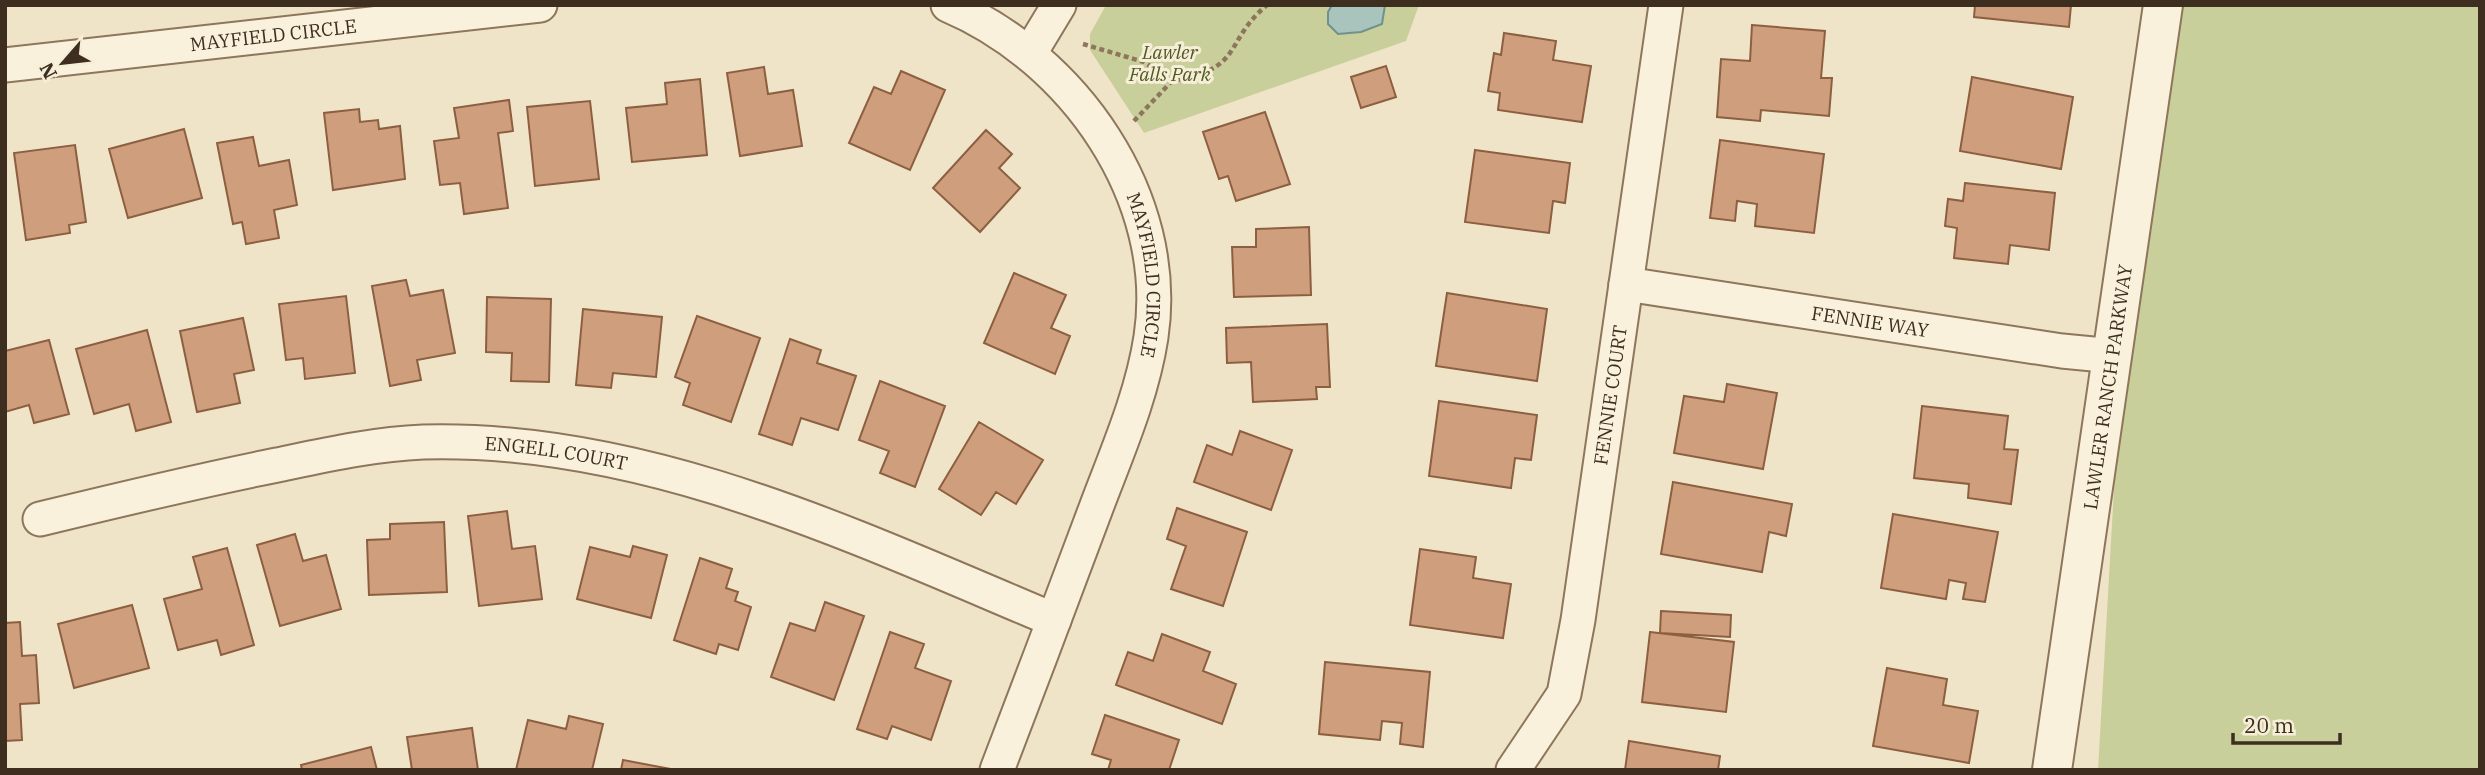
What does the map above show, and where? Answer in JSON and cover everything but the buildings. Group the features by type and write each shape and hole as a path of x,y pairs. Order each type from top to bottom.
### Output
{"street":[{"name":"MAYFIELD CIRCLE","path":"5,65 540,5"},
{"name":"MAYFIELD CIRCLE","path":"948,5 978,18 1030,53 1069,90 1114,151 1140,214 1152,272 1151,336 1135,403 997,770"},
{"path":"1030,53 1059,5"},
{"name":"FENNIE COURT","path":"1513,770 1564,694 1578,621 1666,5"},
{"name":"LAWLER RANCH PARKWAY","path":"2052,770 2163,5"},
{"name":"FENNIE WAY","path":"1626,284 2062,351 2114,356"},
{"name":"ENGELL COURT","path":"40,519 346,450 421,442 522,444 611,460 697,482 815,522 1054,620"}],"path":[{"path":"1131,125 1172,80 1202,76 1217,68 1232,53 1252,19 1267,5"},
{"path":"1083,44 1144,62 1172,80"}],"green space":[{"name":"Lawler Falls Park","path":"1106,5 1419,5 1406,41 1144,133 1090,50 1090,34"},
{"path":"2144,5 2480,5 2480,770 2098,770 2136,102"}],"water":[{"path":"1332,5 1385,5 1382,24 1361,32 1338,34 1328,24 1328,12"}]}
